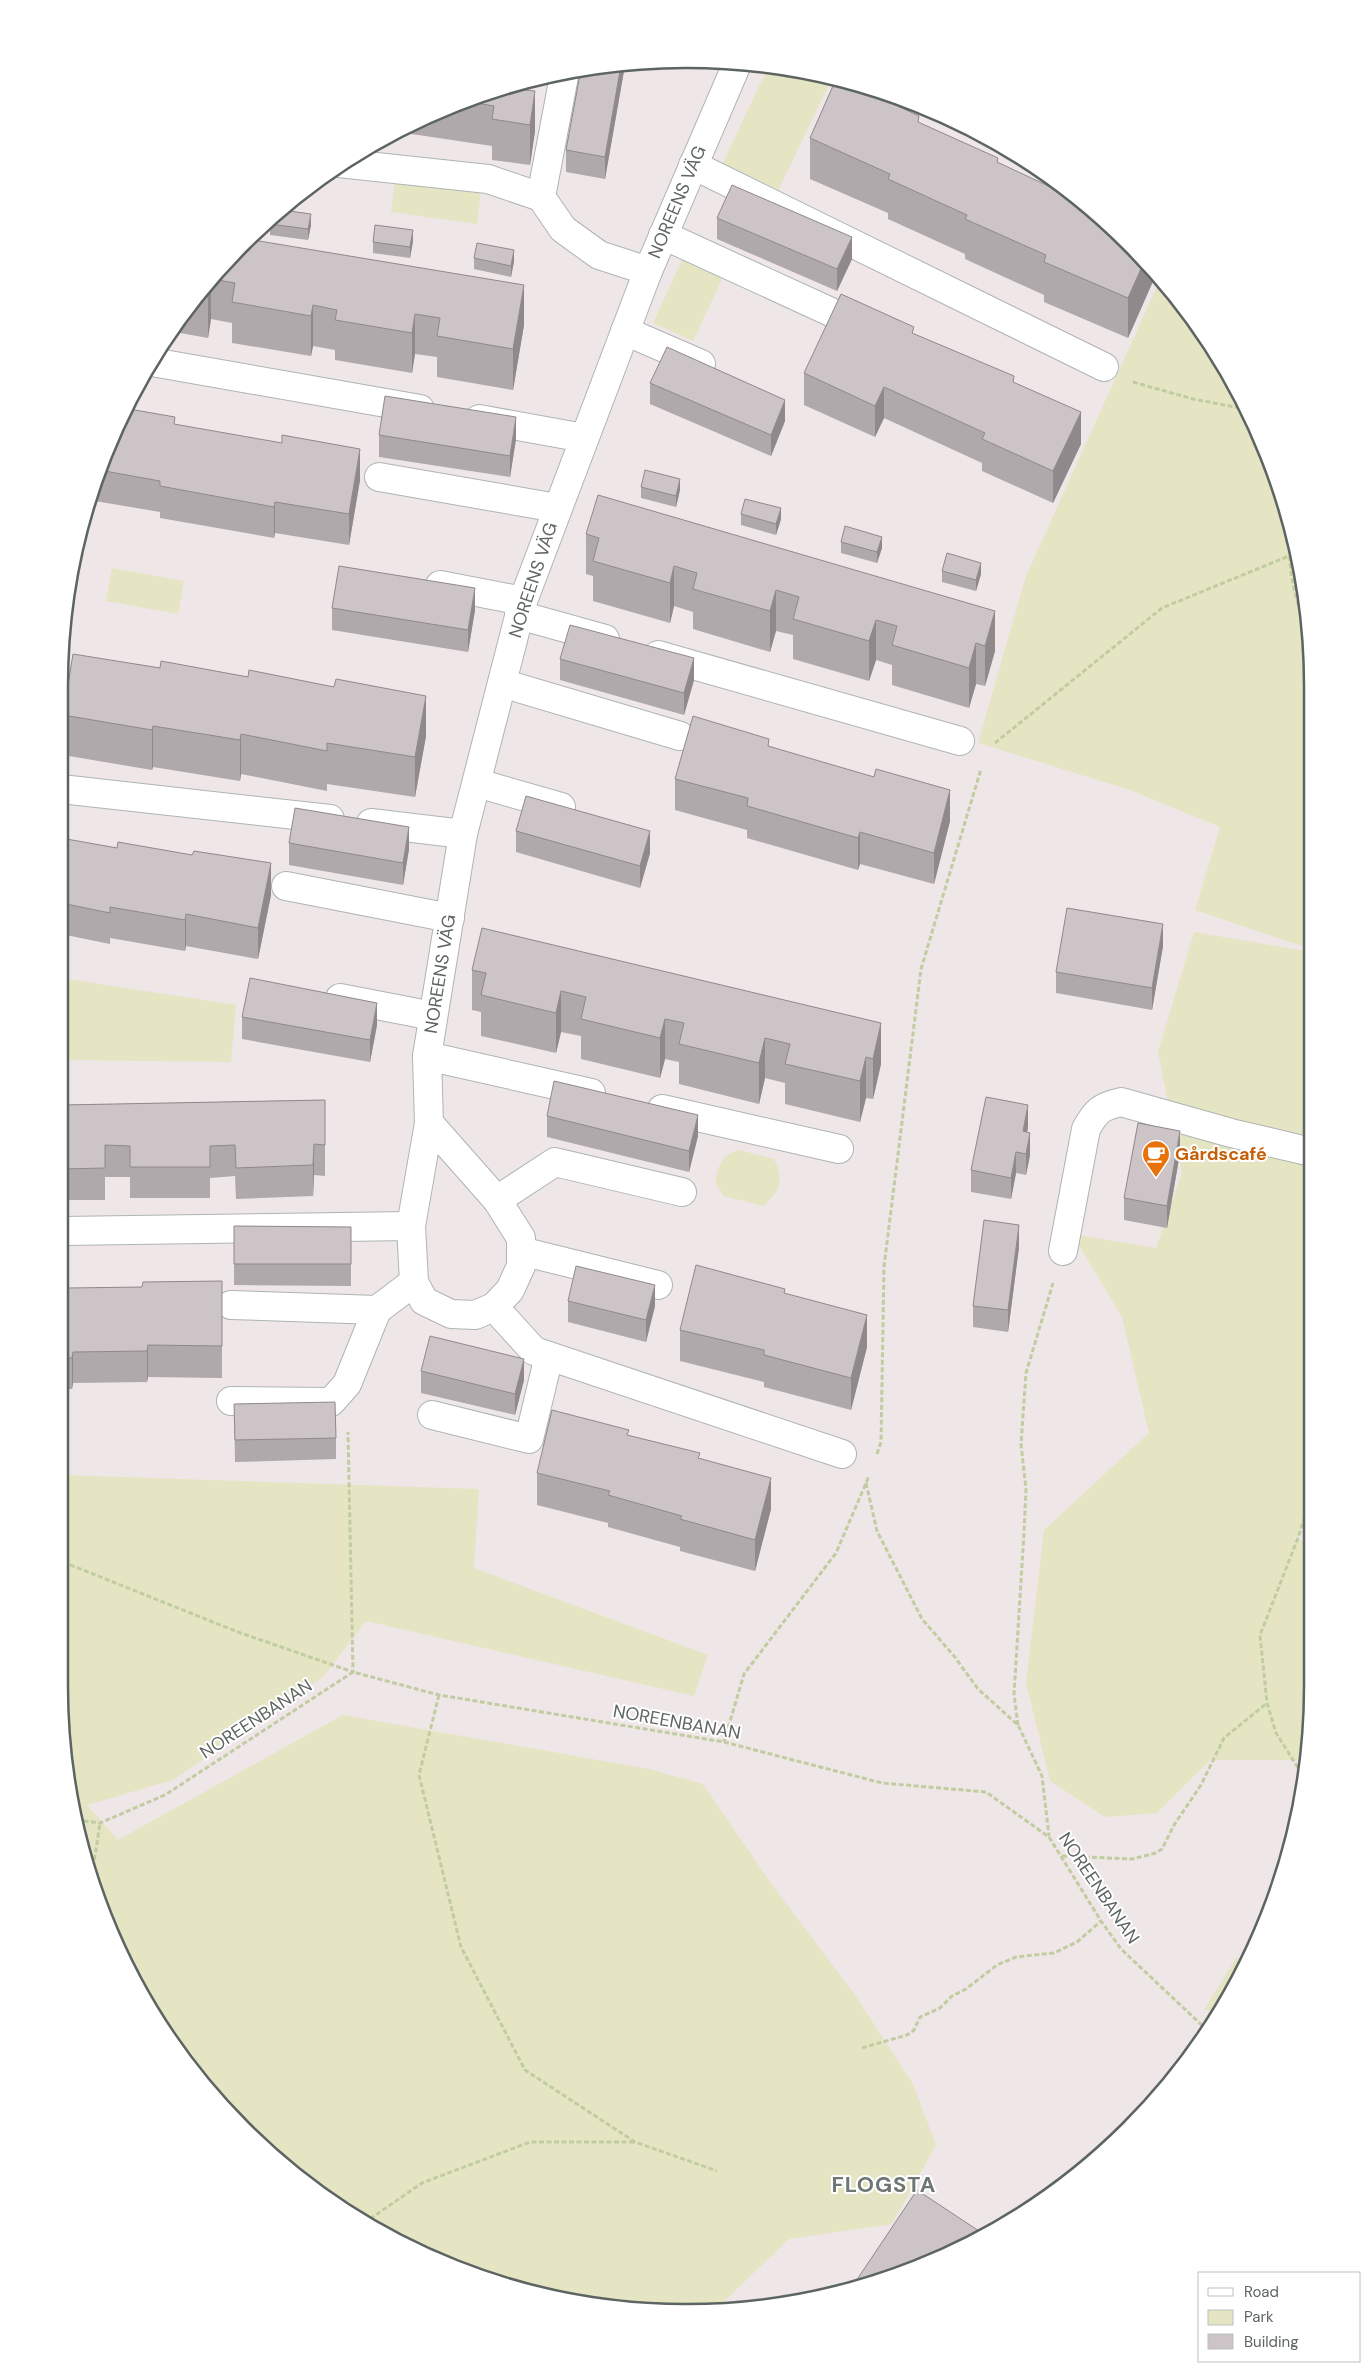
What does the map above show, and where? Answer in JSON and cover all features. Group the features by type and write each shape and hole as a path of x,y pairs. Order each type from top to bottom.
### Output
{"street":[{"name":"NOREENS VÄG","path":"429,1123 497,1200 521,1238 521,1266 510,1290 494,1307 476,1315 452,1314 424,1301 414,1282 411,1226 429,1123 427,1056 464,834 521,608 557,508 648,272 734,70"},
{"path":"541,197 563,79"},
{"path":"354,165 488,179 541,197 563,228 599,255 648,272"},
{"path":"693,165 1104,367"},
{"path":"663,235 833,313"},
{"path":"625,331 724,374"},
{"path":"158,363 584,438"},
{"path":"379,478 557,508"},
{"path":"418,581 521,608 629,646 960,741"},
{"path":"502,683 680,736"},
{"path":"476,783 588,815"},
{"path":"68,790 464,834"},
{"path":"286,886 450,918"},
{"path":"316,994 434,1016"},
{"path":"427,1056 839,1149"},
{"path":"1063,1251 1086,1129 1094,1114 1105,1106 1120,1102 1231,1133 1304,1150"},
{"path":"497,1200 554,1162 682,1192"},
{"path":"68,1231 411,1226"},
{"path":"521,1251 658,1285"},
{"path":"231,1401 331,1402 347,1384 377,1310 414,1282"},
{"path":"231,1306 377,1310"},
{"path":"494,1307 534,1351 842,1454"},
{"path":"432,1415 529,1439 548,1356"}],"path":[{"path":"1104,367 1136,383 1193,399 1238,408"},
{"path":"875,1459 881,1442 884,1267 921,969 987,749 1162,608 1289,556 1297,599"},
{"path":"960,741 987,749"},
{"path":"1049,1836 1042,1776 1018,1724 1014,1694 1026,1489 1022,1444 1026,1373 1063,1251"},
{"path":"68,1564 238,1632 353,1672 347,1384"},
{"path":"842,1454 866,1483 877,1531 922,1619 954,1656 978,1689 1018,1724"},
{"path":"724,1742 744,1674 836,1553 872,1467"},
{"path":"1298,1768 1276,1733 1267,1703 1260,1635 1304,1519"},
{"name":"NOREENBANAN","path":"100,1823 165,1795 353,1672 439,1696 724,1742 882,1783 986,1792 1049,1836 1101,1921 1121,1949 1202,2025"},
{"path":"439,1696 419,1775 462,1947 525,2070 635,2142 717,2171"},
{"path":"1062,1856 1132,1859 1156,1853 1162,1848 1174,1825 1202,1785 1224,1738 1267,1703"},
{"path":"83,1821 100,1823 94,1863"},
{"path":"862,2048 907,2035 914,2030 920,2017 940,2008 952,1996 966,1989 997,1965 1016,1956 1054,1953 1077,1942 1101,1921"},
{"path":"370,2218 422,2182 530,2142 635,2142"}],"green space":[{"path":"765,73 806,79 829,85 777,193 722,165"},
{"path":"395,180 481,191 477,224 391,212"},
{"path":"683,258 723,277 693,341 653,323"},
{"path":"1157,286 1176,309 1199,342 1240,412 1271,487 1292,565 1302,645 1304,686 1304,947 1195,910 1220,827 1130,790 978,743 1026,576"},
{"path":"112,568 184,581 178,614 106,601"},
{"path":"1194,932 1304,951 1304,1519 1298,1538 1304,1543 1304,1686 1302,1727 1299,1760 1210,1760 1157,1813 1105,1817 1050,1781 1026,1683 1044,1530 1149,1433 1122,1317 1072,1234 1156,1248 1182,1173 1158,1052"},
{"path":"68,979 236,1005 231,1062 68,1060"},
{"path":"739,1150 774,1159 779,1173 779,1184 774,1195 764,1206 723,1196 715,1181 722,1161 733,1152"},
{"path":"68,1475 479,1489 474,1568 708,1655 694,1696 366,1621 323,1677 173,1780 87,1805 118,1840 343,1715 649,1769 703,1784 772,1885 855,1995 913,2084 936,2145 892,2224 789,2239 722,2303 645,2303 565,2293 487,2272 412,2241 376,2222 309,2177 278,2151 221,2094 195,2063 172,2030 131,1960 100,1885 79,1807 69,1727"},
{"path":"1241,1957 1221,1995 1211,2011 1204,2010 1236,1958"}],"building":[{"path":"620,72 605,157 566,150 580,77"},
{"path":"833,86 884,100 919,116 918,122 998,158 997,162 1051,187 1093,221 1141,269 1128,298 1044,262 1046,255 965,219 967,215 888,179 890,174 810,138"},
{"path":"523,90 535,91 530,125 492,119 494,106 478,103"},
{"path":"732,185 852,237 837,269 717,218"},
{"path":"290,211 311,214 308,229 274,225"},
{"path":"375,225 413,230 410,247 373,242"},
{"path":"258,241 524,285 513,349 437,336 440,318 415,314 412,333 335,320 337,310 313,305 311,316 232,302 235,283 219,280"},
{"path":"477,243 514,250 511,266 474,258"},
{"path":"841,294 914,327 912,333 1014,376 1013,382 1081,412 1053,471 982,439 985,433 884,387 875,406 804,373"},
{"path":"667,347 785,400 771,435 650,383"},
{"path":"385,396 516,417 510,456 379,435"},
{"path":"132,410 175,417 174,424 282,443 282,435 360,449 349,514 275,502 274,507 160,486 160,481 106,471"},
{"path":"645,470 680,479 676,496 641,487"},
{"path":"598,495 995,611 985,646 976,643 969,668 892,645 897,626 876,620 869,641 793,619 799,597 776,590 770,611 693,589 697,573 674,566 670,583 593,561 599,538 586,534"},
{"path":"745,499 781,508 776,524 741,514"},
{"path":"845,526 882,537 877,552 841,542"},
{"path":"947,553 981,563 976,580 942,571"},
{"path":"339,566 475,588 468,630 332,608"},
{"path":"570,625 694,658 684,693 560,659"},
{"path":"73,654 160,668 161,661 248,677 249,670 334,687 336,679 426,696 415,757 327,743 327,751 241,734 240,740 153,726 152,730 68,716 68,684"},
{"path":"693,716 769,739 768,746 874,777 876,769 950,790 934,853 860,832 858,838 747,806 748,798 675,779"},
{"path":"526,796 650,831 640,866 516,831"},
{"path":"295,808 409,827 403,863 289,843"},
{"path":"68,839 117,848 118,842 192,855 194,851 271,863 258,928 186,914 185,920 110,907 110,913 68,904"},
{"path":"1067,908 1163,924 1152,988 1056,972"},
{"path":"482,928 881,1023 873,1059 866,1057 860,1081 785,1064 790,1044 765,1038 759,1063 679,1044 684,1023 665,1019 660,1038 581,1019 586,997 561,991 556,1013 481,995 486,973 472,970"},
{"path":"250,978 377,1003 370,1040 242,1017"},
{"path":"554,1081 698,1115 689,1151 547,1116"},
{"path":"986,1097 1028,1105 1023,1131 1030,1133 1026,1154 1016,1152 1011,1178 971,1170"},
{"path":"325,1100 325,1145 314,1144 313,1165 236,1168 235,1145 210,1146 210,1167 130,1167 130,1146 105,1145 105,1168 68,1169 68,1105"},
{"path":"1138,1123 1180,1131 1167,1206 1124,1198"},
{"path":"984,1220 1019,1225 1008,1310 973,1306"},
{"path":"234,1226 351,1227 351,1264 234,1264"},
{"path":"696,1265 785,1289 784,1293 867,1315 851,1378 764,1355 764,1350 680,1330"},
{"path":"576,1266 655,1285 646,1320 568,1301"},
{"path":"222,1281 222,1346 148,1345 147,1351 73,1352 72,1358 68,1358 68,1288 142,1287 143,1282"},
{"path":"430,1336 524,1359 515,1394 421,1371"},
{"path":"335,1402 336,1438 235,1440 234,1404"},
{"path":"552,1410 629,1430 627,1435 700,1453 698,1458 771,1478 755,1540 680,1519 682,1516 608,1495 610,1491 537,1473"},
{"path":"917,2190 978,2231 922,2257 884,2272 857,2280"}],"place":[{"name":"Gårdscafé","path":"1156,1178"}],"district":[{"name":"FLOGSTA","path":"884,2184"}]}
